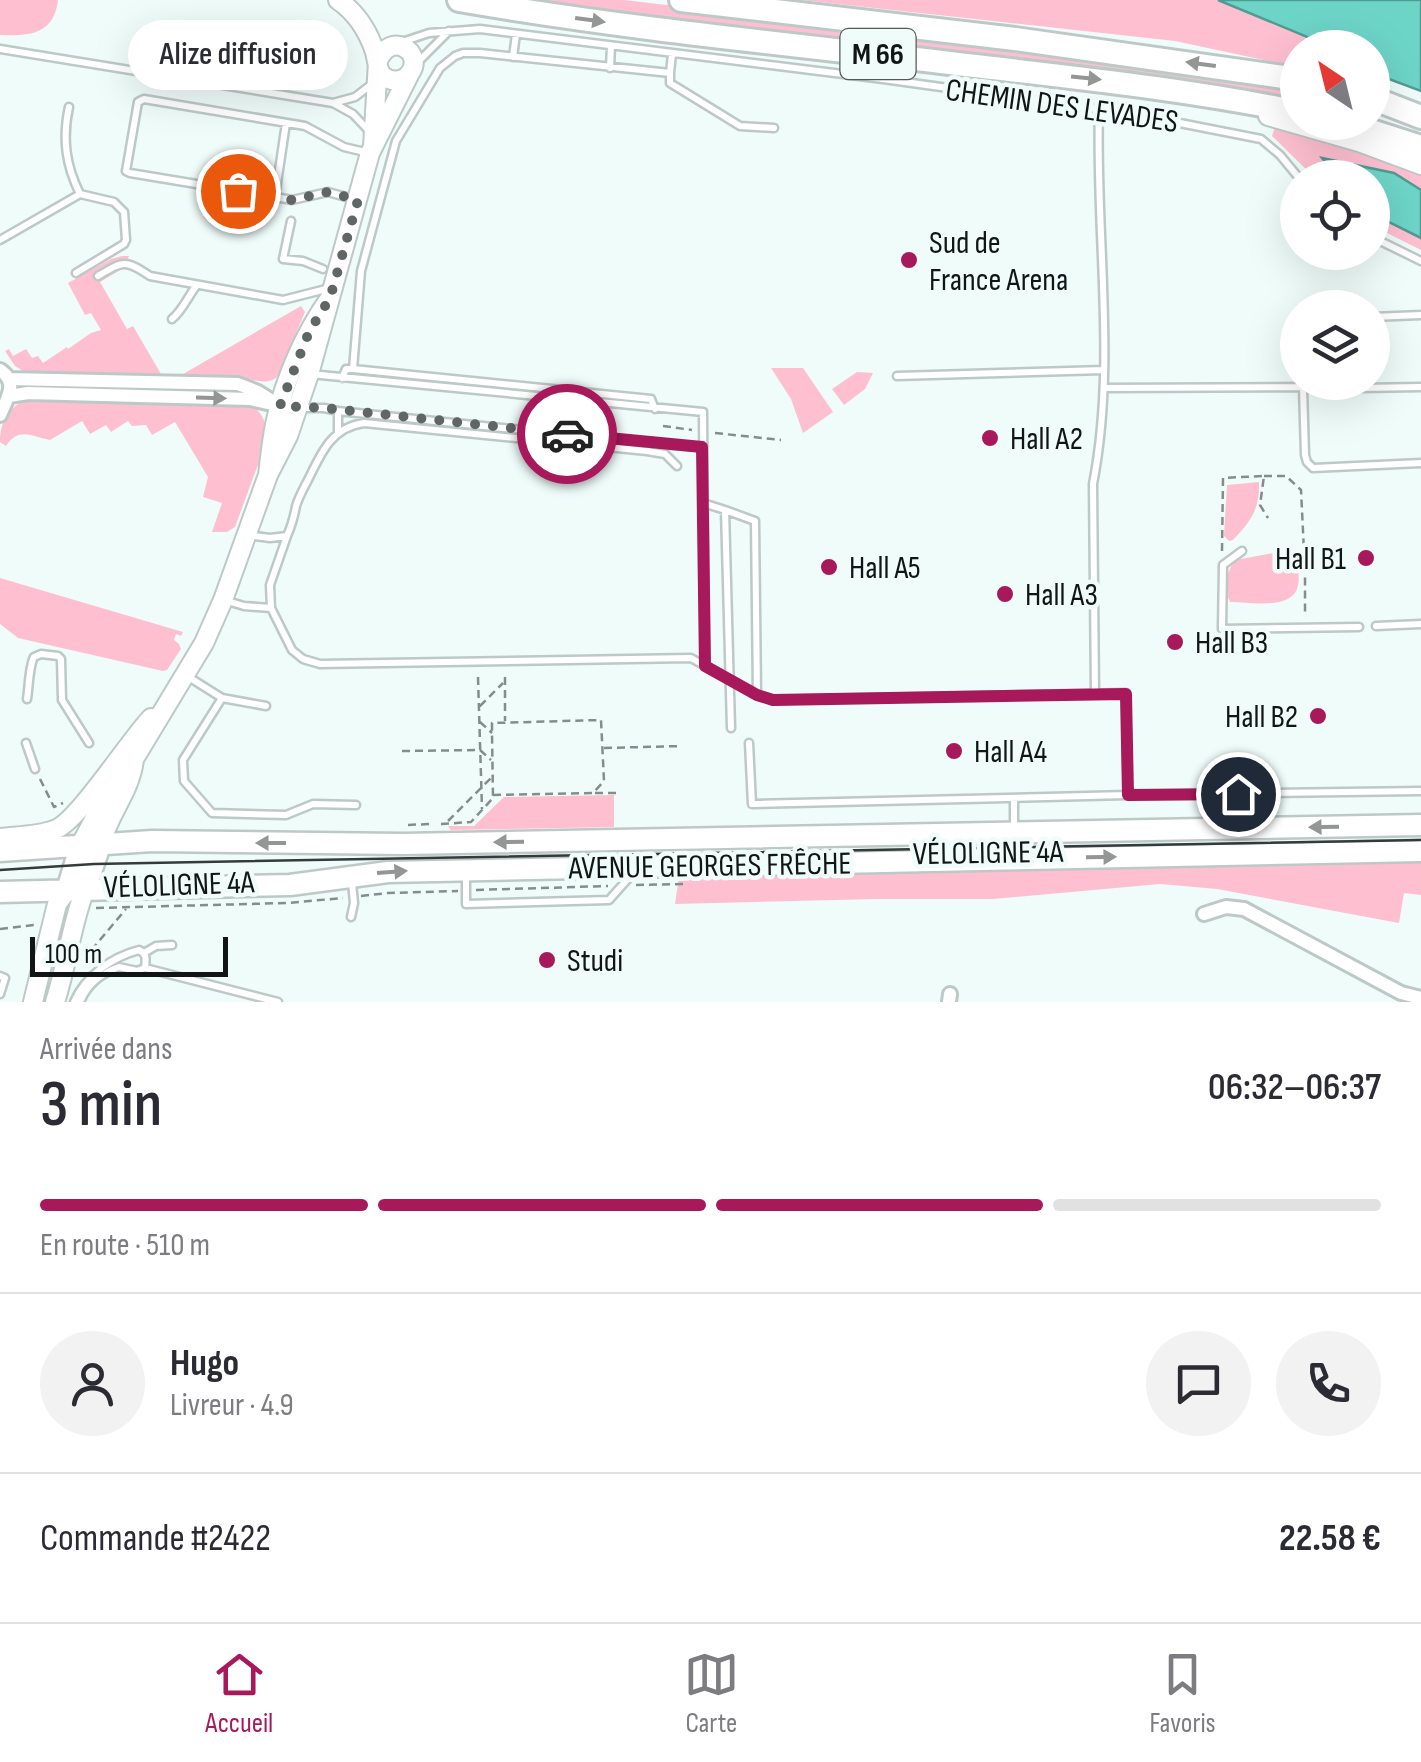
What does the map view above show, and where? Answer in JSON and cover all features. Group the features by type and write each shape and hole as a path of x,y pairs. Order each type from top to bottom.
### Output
{"highway":[{"name":"M 66","path":"459,0 612,23 1098,79 1280,108"},
{"name":"M 66","path":"681,0 1015,39 1280,76"},
{"path":"1390,105 1421,117"},
{"path":"1390,136 1421,146"}],"main road":[{"name":"AVENUE GEORGES FRÊCHE","path":"0,851 152,841 436,844 1421,825"},
{"path":"76,896 91,844"},
{"name":"AVENUE GEORGES FRÊCHE","path":"0,892 127,898 276,886 352,887 388,872 466,880 639,866 1421,851"}],"street":[{"path":"338,0 364,26 380,72 388,79 399,80 411,72"},
{"path":"91,844 120,771 134,759 204,643 268,475 288,436 288,407 332,292 372,146 378,60 382,51 396,45 407,49 413,58 411,72 372,146"},
{"name":"M 66","path":"1247,102 1268,116 1360,142 1421,166"},
{"path":"0,355 5,375 5,400 0,414"},
{"path":"5,375 238,384 288,407"},
{"path":"5,400 28,393 242,398 288,407"},
{"path":"0,838 54,830 75,815 136,733 182,682"},
{"path":"33,1002 57,904 76,896"},
{"path":"54,1002 67,962 76,896"},
{"path":"1204,914 1226,908 1244,909 1401,993 1421,998"}],"lane":[{"name":"CHEMIN DES LEVADES","path":"391,46 429,33 480,29 864,76 1163,119 1260,139 1284,160"},
{"path":"411,72 450,30"},
{"path":"513,57 516,34"},
{"path":"610,68 611,46"},
{"path":"0,49 333,103 354,114 372,146 344,147 305,126 140,100 125,167 130,173 292,200 328,192 358,200"},
{"path":"354,369 361,271 396,141 430,81 445,64 462,53 670,73"},
{"path":"672,54 670,82 740,126 774,128"},
{"path":"333,103 355,97 377,80"},
{"path":"68,107 65,145 80,194"},
{"path":"1095,694 1093,484 1105,388 1099,109"},
{"path":"274,197 286,123"},
{"path":"0,240 80,194 120,206 124,212 124,244 76,273"},
{"path":"291,221 283,259 323,269"},
{"path":"1390,246 1421,261"},
{"path":"98,276 125,263 150,276 283,300 332,292"},
{"path":"172,319 198,285"},
{"path":"1390,316 1421,315"},
{"path":"342,378 346,369 354,369 651,399 655,409"},
{"path":"897,376 1104,370"},
{"path":"300,375 703,412 705,666"},
{"path":"1105,388 1280,386"},
{"path":"1390,386 1421,387"},
{"path":"1304,400 1305,455 1313,468 1421,463"},
{"path":"288,407 702,447"},
{"path":"338,411 338,433"},
{"path":"677,466 665,454 646,451 364,424 347,428 327,444 300,497 270,585 271,608 292,650 320,664 682,657 773,700 1126,694 1128,795"},
{"path":"703,503 755,521 757,695"},
{"path":"725,510 731,728"},
{"path":"246,535 287,536"},
{"path":"1242,551 1223,567 1222,630 1358,627"},
{"path":"223,600 271,608"},
{"path":"1376,626 1421,624"},
{"path":"26,699 34,656 58,656 62,700 90,744"},
{"path":"182,682 222,698 266,706"},
{"path":"222,698 182,760 184,781 212,813 286,815 312,804 356,804"},
{"path":"26,743 35,769"},
{"path":"748,743 752,804 1421,792"},
{"path":"1014,799 1014,833"},
{"path":"466,880 466,904 609,900 639,866"},
{"path":"351,916 352,887"},
{"path":"77,1002 79,990 124,954 172,945"},
{"path":"144,952 145,968"},
{"path":"77,1002 85,990 119,966 137,971 145,968 278,1002"},
{"path":"0,976 6,978 0,994"}],"path":[{"path":"664,426 781,440"},
{"path":"1264,476 1260,505 1268,518"},
{"path":"1223,567 1223,478 1286,476 1295,482 1301,490 1304,628"},
{"path":"478,677 482,810"},
{"path":"479,706 505,679 506,723"},
{"path":"493,776 444,824 471,822 493,798 493,776 492,761 492,723 602,720 604,781 594,793"},
{"path":"479,721 492,733"},
{"path":"602,748 682,746"},
{"path":"402,750 480,750 492,761"},
{"path":"35,769 54,807 64,805"},
{"path":"493,794 620,793"},
{"path":"408,825 428,824"},
{"name":"VÉLOLIGNE 4A","path":"76,896 287,903 352,887 388,893 466,880 622,886 696,884"},
{"path":"80,962 119,919 127,898"},
{"path":"0,929 45,924"}],"shaded area":[{"path":"0,0 58,0 56,12 46,27 30,34 0,35"},
{"path":"518,0 624,0 1173,64 1280,82 1280,100"},
{"path":"801,0 1218,0 1291,30 1280,30 1280,63 1175,41"},
{"path":"1218,0 1421,0 1421,91 1390,79 1390,30 1291,30"},
{"path":"1275,127 1280,128 1280,140 1323,140 1382,160 1297,160 1272,136"},
{"path":"1390,163 1421,173 1421,250 1390,234"},
{"path":"1390,172 1421,190 1421,238 1390,222"},
{"path":"129,256 125,267 100,282 127,329 133,326 161,374 183,374 301,306 305,312 278,376 264,381 28,374 15,366 5,351 9,349 13,356 26,349 32,358 38,356 43,363 101,330 91,313 85,315 68,283"},
{"path":"771,368 803,368 833,412 803,433 791,399"},
{"path":"857,372 873,373 865,389 844,405 832,389"},
{"path":"31,398 250,404 264,421 266,443 235,527 227,532 212,532 222,503 203,497 208,477 175,422 152,435 146,425 132,426 128,421 111,432 106,425 90,434 82,421 50,440 20,435 6,446 0,442 4,420 17,404"},
{"path":"1259,482 1253,514 1229,541 1224,536 1227,485"},
{"path":"1296,549 1299,580 1293,596 1268,603 1230,602 1226,581 1235,560"},
{"path":"0,578 183,632 181,636 176,634 174,640 181,649 163,671 18,638 0,624"},
{"path":"614,795 614,827 451,830 448,826 474,826 504,797"},
{"path":"1421,860 1421,895 1404,893 1399,923 1217,889 1160,884 993,899 675,904 680,870"}],"tram line":[{"path":"0,870 94,864 1421,840"}],"way so far":[{"path":"238,191 292,200 328,192 358,200 330,298 309,332 280,406 567,434"}],"place":[{"name":"Alize diffusion","path":"238,191"},
{"name":"Sud de France Arena","path":"909,260"},
{"name":"Hall A2","path":"990,438"},
{"name":"Hall B1","path":"1366,558"},
{"name":"Hall A5","path":"829,567"},
{"name":"Hall A3","path":"1005,594"},
{"name":"Hall B3","path":"1175,642"},
{"name":"Hall B2","path":"1318,716"},
{"name":"Hall A4","path":"954,751"},
{"name":"Studi","path":"547,960"}],"route":[{"path":"567,434 702,447 705,666 757,695 773,700 1126,694 1128,795 1238,794"}]}
